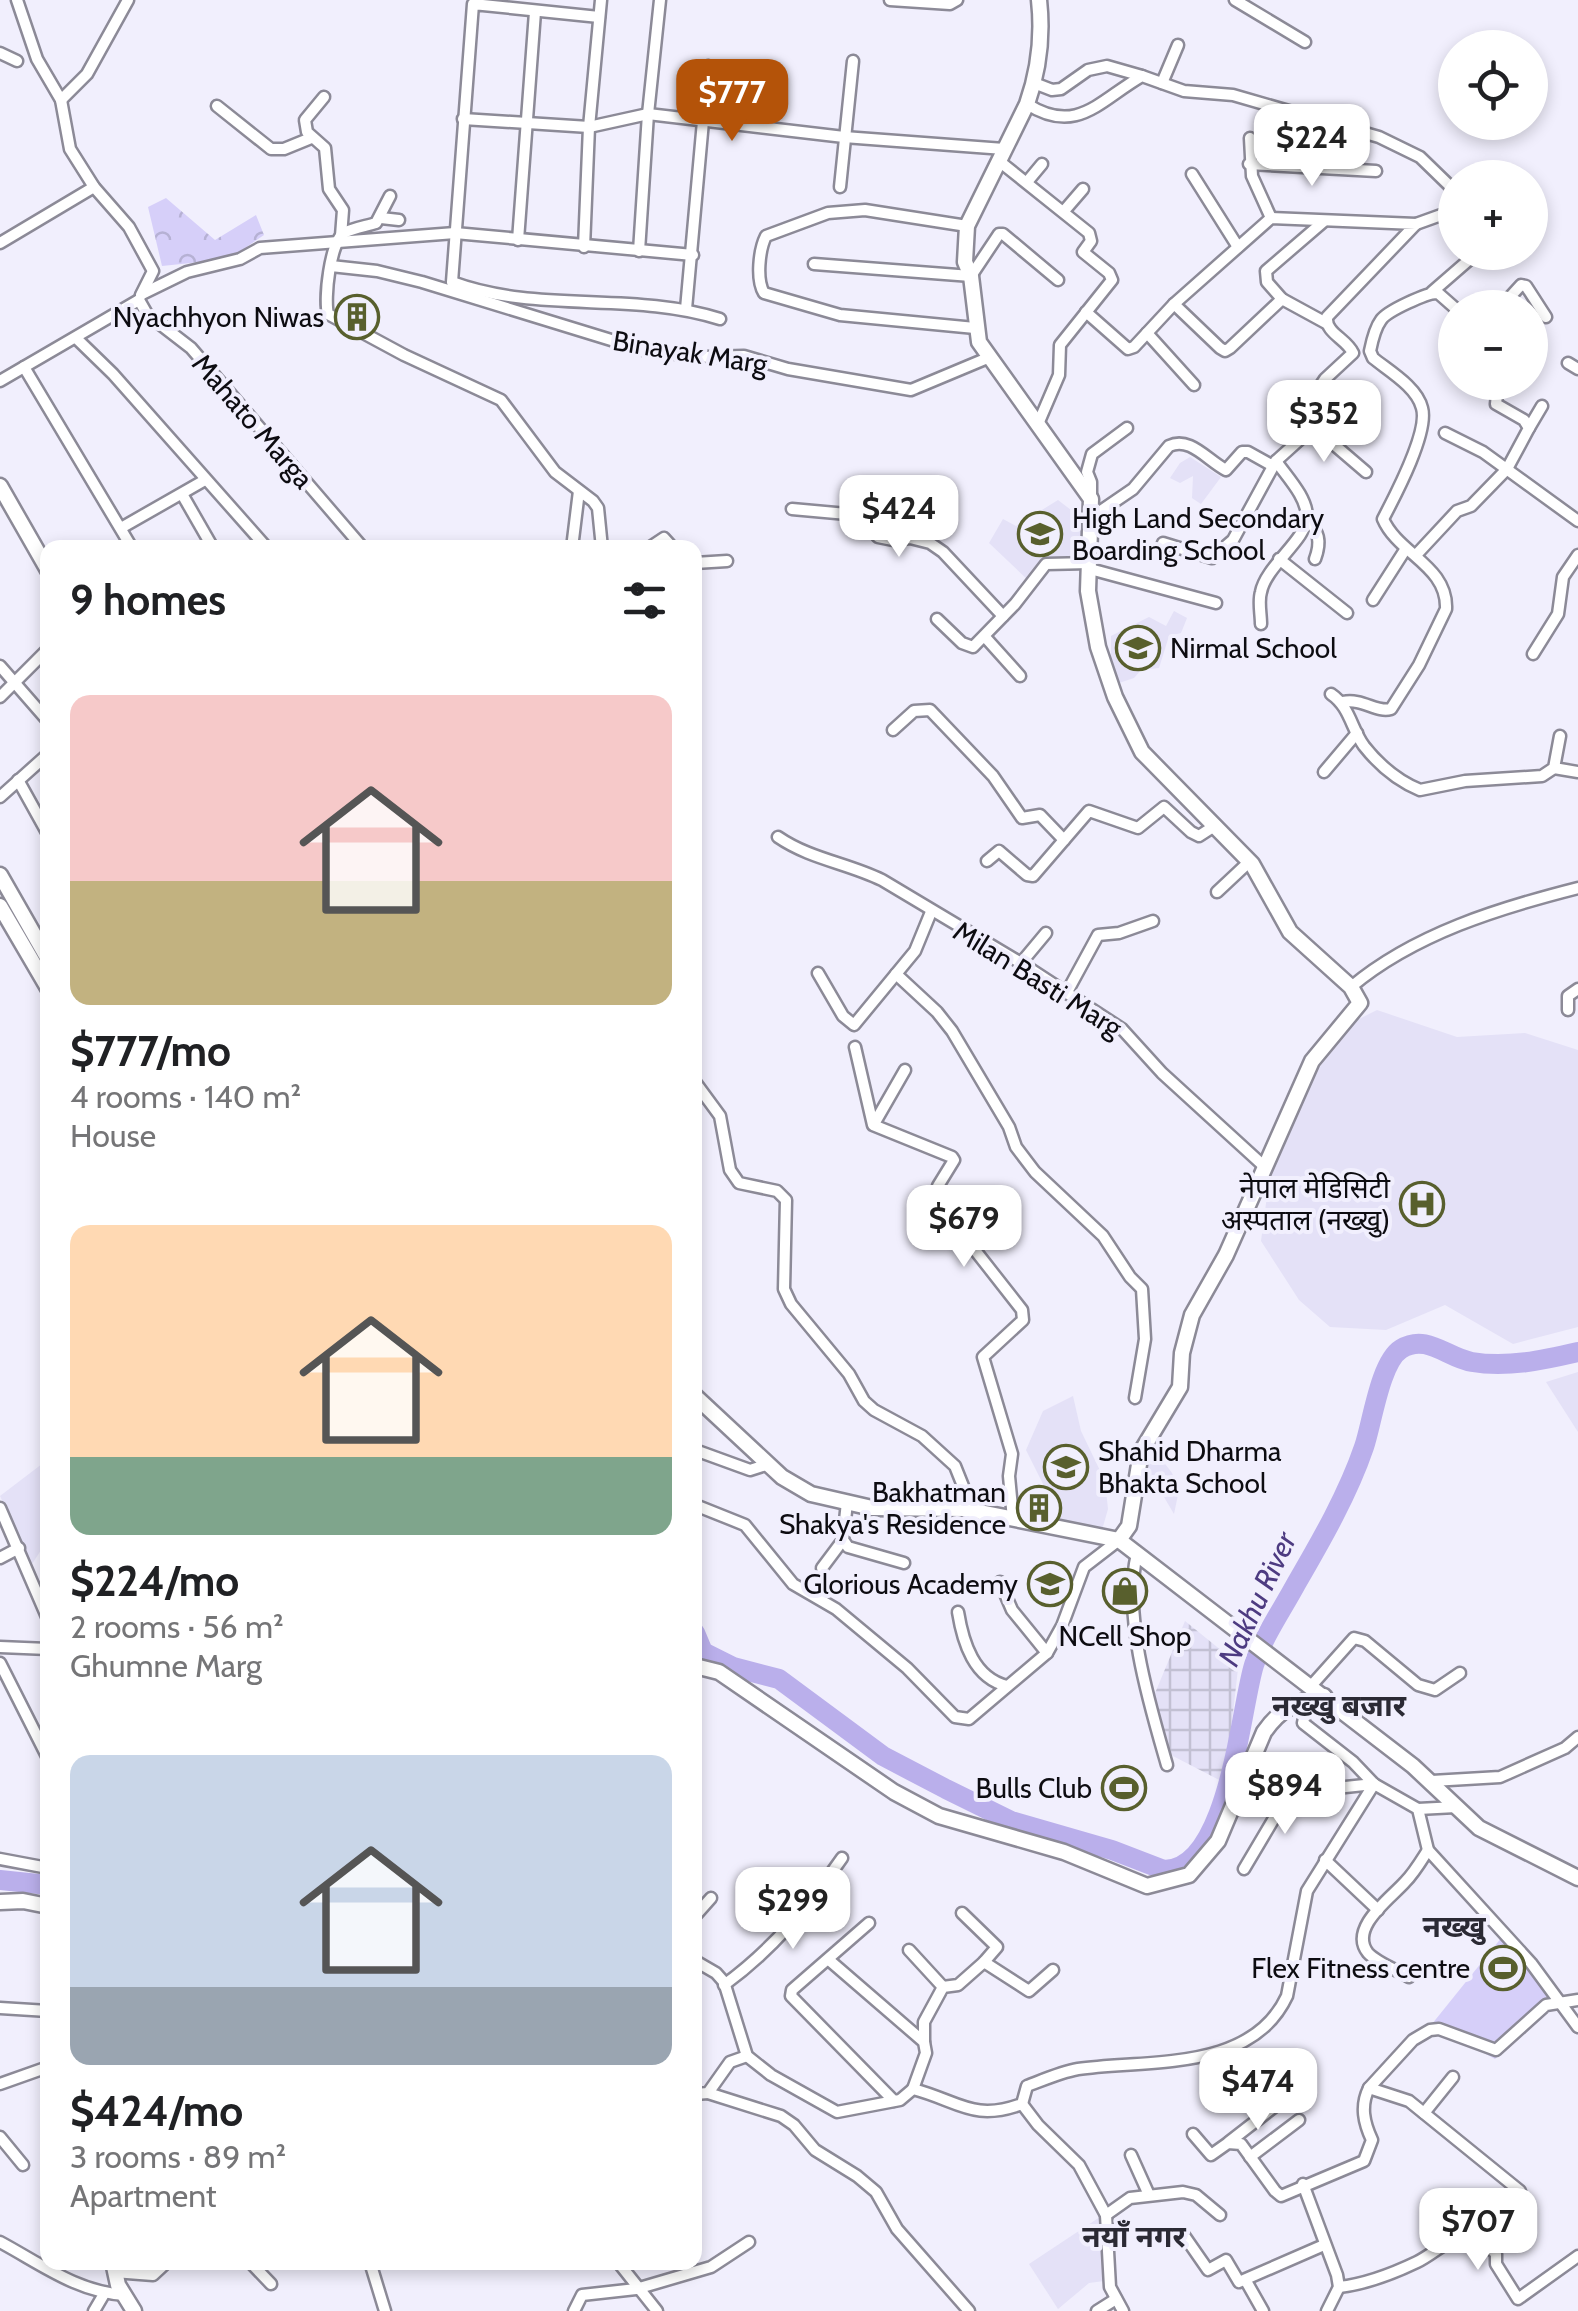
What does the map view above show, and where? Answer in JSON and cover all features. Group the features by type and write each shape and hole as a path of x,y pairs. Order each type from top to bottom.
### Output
{"street":[{"path":"17,0 38,59 61,100 70,149 94,187 129,227 153,271 140,297"},
{"path":"61,100 87,74 128,0"},
{"path":"584,247 589,127 601,0"},
{"path":"638,251 660,0"},
{"path":"890,0 950,4 957,0"},
{"path":"1039,0 1042,31 1034,83 967,226 965,262 975,328 990,357 1091,499"},
{"path":"1235,0 1305,42"},
{"path":"599,17 472,4 452,282 472,290 521,298 686,308 720,319"},
{"path":"518,240 535,12"},
{"path":"1162,82 1178,45"},
{"path":"0,52 17,61"},
{"path":"840,187 853,62"},
{"path":"686,308 708,66"},
{"path":"1034,83 1061,89 1088,70 1107,66 1184,91 1233,95 1378,137 1420,157 1438,175"},
{"path":"1027,104 1045,116 1064,119 1100,106 1142,76"},
{"path":"324,96 305,120 311,138 325,148 329,189 342,210 331,266 328,314 501,400 543,459 594,500 601,540"},
{"path":"216,106 271,149 284,149 311,138"},
{"path":"464,119 589,127 648,114 1002,155 1091,238 1083,252 1112,280 1060,345 1060,375 1038,424"},
{"path":"1250,138 1250,164 1271,218"},
{"path":"1027,182 1042,164"},
{"path":"1250,164 1376,171"},
{"path":"1192,174 1238,247"},
{"path":"0,242 94,187"},
{"path":"1064,211 1083,188"},
{"path":"339,239 376,223 390,196"},
{"path":"967,226 864,210 828,213 766,236 759,285 764,293 840,315 975,328"},
{"path":"1086,312 1128,349 1271,218 1416,224 1438,216"},
{"path":"381,218 399,220"},
{"path":"1322,222 1266,272 1267,282 1282,299 1326,323 1352,348 1352,353"},
{"path":"1326,323 1327,317 1416,224"},
{"path":"0,381 187,272 240,259 260,248 454,233 693,255"},
{"path":"970,276 999,234 1020,246 1058,280"},
{"path":"814,264 970,276"},
{"name":"Binayak Marg","path":"331,266 377,271 422,282 647,350 709,357 744,356 788,369 910,390 990,357"},
{"path":"1343,702 1354,700 1385,711 1391,709 1442,619 1447,599 1434,572 1391,536 1383,519 1418,439 1423,410 1416,395 1373,358 1370,350 1380,320 1387,313 1432,292 1457,270"},
{"path":"1432,292 1438,293"},
{"name":"Mahato Marga","path":"140,297 148,314 191,348 356,540"},
{"path":"1174,304 1225,350 1282,299"},
{"path":"1147,332 1194,385"},
{"path":"76,338 113,374 260,540"},
{"path":"1163,543 1208,558 1233,540 1275,464 1300,441 1310,424 1315,394 1325,379 1352,353 1370,350"},
{"path":"24,367 127,540"},
{"path":"1496,400 1496,404 1524,420 1529,428"},
{"path":"1373,600 1411,553 1457,511 1471,506 1508,469 1542,406"},
{"path":"1310,424 1366,472"},
{"path":"702,1509 746,1525 793,1584 836,1609 907,1668 954,1717 969,1719 1047,1653 1062,1626 1084,1567 1119,1540 1129,1526 1141,1452 1180,1387 1182,1353 1192,1315 1226,1255 1312,1061 1360,1004 1352,987 1290,932 1249,862 1142,752 1122,711 1098,646 1088,590 1092,517 1091,482 1086,472 1092,454 1127,428"},
{"path":"1445,433 1508,469 1578,520"},
{"path":"1092,517 1133,489 1176,442 1186,443 1226,470 1242,452 1248,452 1275,464 1298,492 1307,516 1320,534 1315,559"},
{"path":"120,528 205,480"},
{"path":"0,486 40,556"},
{"path":"573,540 579,491"},
{"path":"182,494 208,540"},
{"path":"792,509 858,515 878,537 930,544 943,552 1003,616"},
{"path":"1261,624 1260,592 1303,529 1307,516"},
{"path":"1533,654 1558,614 1563,577 1578,555"},
{"path":"1279,559 1347,613"},
{"path":"702,563 727,561"},
{"path":"937,619 968,647 985,637 1046,564 1090,566 1216,603"},
{"path":"985,637 1020,676"},
{"path":"0,697 40,657"},
{"path":"0,666 40,713"},
{"path":"1331,694 1343,702 1364,745 1388,772 1420,790 1465,781 1542,776 1554,768 1578,772"},
{"path":"893,730 914,711 930,710 993,776 1022,818 1040,815 1064,840"},
{"path":"1324,772 1357,733"},
{"path":"1554,768 1560,736"},
{"path":"0,796 40,761"},
{"path":"18,780 40,820"},
{"path":"987,861 999,851 1033,876 1088,811 1138,828 1164,807 1199,836 1216,825"},
{"name":"Milan Basti Marg","path":"778,837 813,857 882,880 1122,1029 1162,1073 1266,1168"},
{"path":"1217,892 1249,862"},
{"path":"0,875 35,938"},
{"path":"1352,987 1443,931 1578,888"},
{"path":"0,906 35,938"},
{"path":"818,973 843,1016 854,1025 915,951 931,912"},
{"path":"1067,992 1098,935 1119,933 1153,921"},
{"path":"1021,963 1046,933"},
{"path":"896,974 952,1031 1016,1147 1035,1172 1102,1236 1142,1289 1146,1339 1136,1398"},
{"path":"1568,1010 1568,996 1578,989"},
{"path":"854,1047 874,1125"},
{"path":"874,1125 905,1070"},
{"path":"702,1092 720,1116 730,1170 739,1182 778,1191 786,1200 784,1289 790,1304 848,1374 864,1401 922,1436 955,1466 965,1491 965,1509"},
{"path":"874,1125 952,1157 954,1160 938,1186 938,1203 1022,1310 1023,1320 983,1357 1012,1454 1009,1476 1013,1519"},
{"path":"702,1404 769,1464 811,1494 872,1508 965,1509 1119,1540 1432,1781 1478,1828 1578,1878"},
{"path":"702,1453 750,1470 769,1464"},
{"path":"822,1568 843,1540 847,1502"},
{"path":"0,1508 40,1596"},
{"path":"843,1540 848,1547 904,1563"},
{"path":"0,1558 19,1548"},
{"path":"1137,1554 1132,1572 1133,1597 1146,1694 1168,1766"},
{"path":"1000,1582 1012,1610 1047,1653"},
{"path":"958,1612 966,1647 980,1669 992,1682 1007,1686"},
{"path":"1456,1808 1418,1810 1374,1784 1354,1762 1303,1722 1306,1708 1354,1638 1365,1641 1418,1685 1435,1690 1460,1673"},
{"path":"0,1647 40,1649"},
{"path":"0,1663 40,1742"},
{"path":"702,1668 719,1672 894,1792 940,1816 1064,1852 1146,1886 1189,1875 1218,1841 1264,1732 1286,1706 1317,1691"},
{"path":"1432,1781 1500,1777 1565,1748 1578,1737"},
{"path":"1022,2104 1027,2086 1075,2069 1178,2062 1233,2045 1260,2031 1280,2010 1286,1996 1307,1891 1374,1784"},
{"path":"1244,1869 1276,1815 1307,1790 1374,1784"},
{"path":"1418,1810 1428,1850 1531,1964 1578,2027"},
{"path":"1409,1977 1368,1952 1362,1941 1378,1910 1407,1880 1428,1850"},
{"path":"724,1985 760,1959 799,1918 842,1858"},
{"path":"0,1859 40,1866"},
{"path":"1325,1860 1378,1910"},
{"path":"702,1908 711,1898"},
{"path":"0,1902 40,1904"},
{"path":"702,1965 716,1973 724,1985 748,2056 771,2075 837,2112 894,2101 913,2089 926,2053 924,2022 943,1988 958,1985 997,1947 962,1913"},
{"path":"869,1923 792,1990 791,1996 894,2101"},
{"path":"909,1950 943,1988"},
{"path":"829,1960 924,2042"},
{"path":"984,1962 1029,1991 1053,1970"},
{"path":"1228,2143 1241,2144 1281,2196 1364,2161 1372,2140 1364,2123 1364,2098 1422,2033 1438,2030 1496,2050 1546,2004 1578,2000"},
{"path":"0,2008 40,2010"},
{"path":"708,2093 730,2062 748,2056"},
{"path":"0,2084 40,2070"},
{"path":"1424,2113 1453,2078"},
{"path":"1370,2088 1409,2101 1520,2192"},
{"path":"913,2089 976,2111 998,2113 1022,2104"},
{"path":"702,2093 781,2116 815,2150 858,2176 876,2192 897,2229 969,2311"},
{"path":"1193,2134 1210,2154 1288,2096"},
{"path":"1022,2104 1079,2165 1106,2215 1110,2287 1123,2311"},
{"path":"1250,2157 1299,2120"},
{"path":"0,2137 23,2165"},
{"path":"1131,2155 1149,2195"},
{"path":"1303,2184 1339,2287 1328,2311"},
{"path":"1106,2215 1130,2198 1183,2192 1196,2195 1220,2216"},
{"path":"1339,2287 1378,2279 1417,2262 1460,2234 1473,2231 1496,2254 1496,2264 1518,2298 1578,2256"},
{"path":"1183,2234 1208,2270 1226,2260 1237,2281 1246,2281 1324,2245"},
{"path":"0,2242 40,2265"},
{"path":"574,2311 582,2295 636,2289 712,2268 749,2242"},
{"path":"48,2270 70,2283 104,2294 125,2295"},
{"path":"115,2270 134,2311"},
{"path":"129,2270 154,2275 159,2270"},
{"path":"257,2270 270,2284"},
{"path":"372,2270 385,2311"},
{"path":"623,2270 657,2311"},
{"path":"1246,2281 1263,2311"},
{"path":"94,2311 104,2294"},
{"path":"1097,2311 1116,2299"}],"shaded area":[{"path":"1190,457 1221,477 1201,504 1192,498 1193,476 1180,483 1170,478 1180,463"},
{"name":"High Land Secondary Boarding School","path":"1058,500 1088,523 1083,556 1045,560 1031,583 989,543 1003,519 1016,526"},
{"name":"Nirmal School","path":"1174,611 1187,618 1181,633 1169,636 1159,668 1141,670 1134,678 1119,683 1111,659 1111,636 1149,617 1166,626"},
{"name":"नेपाल मेडिसिटी अस्पताल (नख्खु)","path":"1377,1010 1457,1037 1525,1033 1578,1050 1578,1327 1513,1344 1445,1305 1386,1330 1330,1327 1299,1300 1261,1241 1271,1166 1310,1080 1353,1022"},
{"path":"1578,1372 1578,1432 1546,1382"},
{"name":"Shahid Dharma Bhakta School","path":"1073,1396 1081,1431 1105,1481 1108,1509 1102,1530 1045,1521 1049,1496 1026,1450 1043,1411"},
{"path":"1153,1448 1179,1490 1174,1514 1164,1497 1141,1482 1145,1461"},
{"path":"40,1466 40,1552 32,1564 0,1496"},
{"path":"1185,1621 1239,1660 1225,1783 1171,1755 1153,1698"},
{"path":"1103,2215 1104,2281 1089,2283 1058,2309 1029,2264"}],"green space":[{"path":"166,198 215,240 256,215 264,235 229,259 162,266 148,207"},
{"name":"Flex Fitness centre","path":"1502,1937 1555,1999 1495,2059 1432,2024"}],"waterway":[{"name":"Nakhu River","path":"702,1650 733,1667 779,1679 883,1756 1011,1821 1112,1850 1164,1870 1186,1863 1204,1844 1217,1817 1258,1655 1350,1482 1382,1380 1394,1356 1401,1349 1420,1344 1485,1364 1525,1362 1578,1352"},
{"name":"Nakhu River","path":"0,1880 40,1884"}],"place":[{"name":"Nyachhyon Niwas","path":"357,317"},
{"name":"High Land Secondary Boarding School","path":"1040,534"},
{"name":"Nirmal School","path":"1138,648"},
{"name":"नेपाल मेडिसिटी अस्पताल (नख्खु)","path":"1422,1204"},
{"name":"Shahid Dharma Bhakta School","path":"1066,1467"},
{"name":"Bakhatman Shakya's Residence","path":"1039,1508"},
{"name":"Glorious Academy","path":"1050,1584"},
{"name":"NCell Shop","path":"1125,1591"},
{"name":"Bulls Club","path":"1124,1788"},
{"name":"Flex Fitness centre","path":"1503,1968"}],"district":[{"name":"नख्खु बजार","path":"1339,1705"},
{"name":"नख्खु","path":"1454,1926"},
{"name":"नयाँ नगर","path":"1134,2236"}]}
